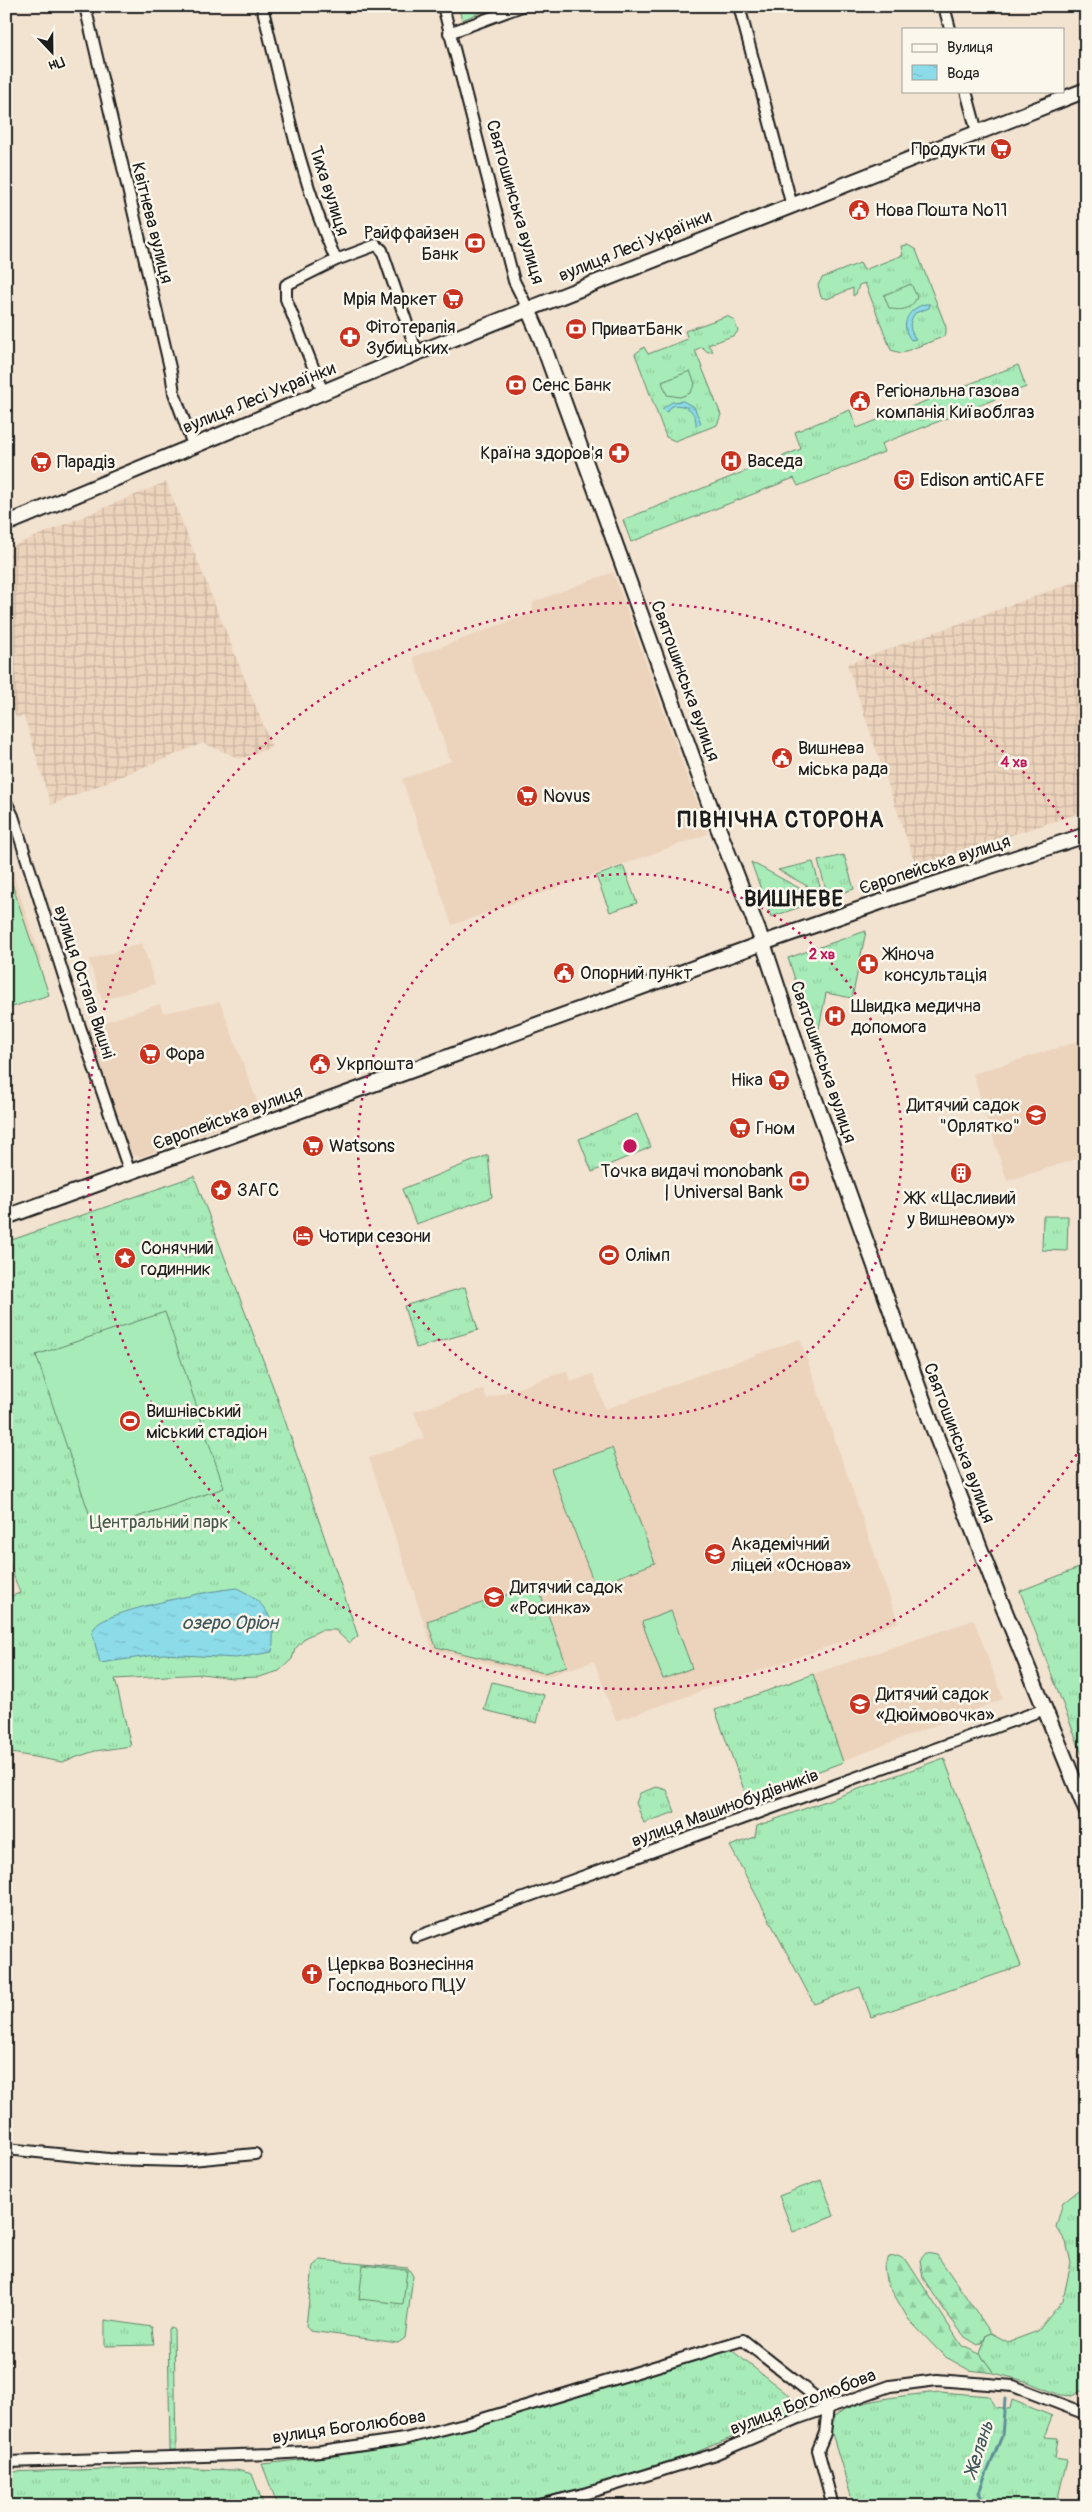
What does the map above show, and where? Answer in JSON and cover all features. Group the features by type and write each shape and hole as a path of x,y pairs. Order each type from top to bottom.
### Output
{"street":[{"name":"Квітнева вулиця","path":"85,6 171,372 174,392 194,445"},
{"name":"Тиха вулиця","path":"262,6 304,175 320,223 336,260 376,245 382,250 417,353"},
{"name":"Святошинська вулиця","path":"443,6 514,281 541,339 762,944 807,1077 932,1425 997,1592 1086,1810"},
{"path":"449,34 522,6"},
{"path":"740,6 792,206"},
{"path":"944,6 950,28"},
{"name":"вулиця Лесі Українки","path":"6,524 417,353 1086,90"},
{"path":"966,92 977,132"},
{"path":"323,392 286,299 286,285 336,260"},
{"name":"вулиця Остапа Вишні","path":"6,802 13,816 78,1020 130,1172"},
{"name":"Європейська вулиця","path":"6,1218 762,944 895,897 1086,835"},
{"name":"вулиця Машинобудівників","path":"416,1938 1045,1709"},
{"path":"6,2149 109,2159 172,2160 255,2154"},
{"name":"вулиця Боголюбова","path":"6,2462 271,2454 321,2451 404,2439 476,2421 743,2340 828,2407"},
{"name":"вулиця Боголюбова","path":"535,2506 588,2493 715,2454 828,2407 890,2386 937,2380 1013,2386 1086,2414"},
{"path":"828,2407 825,2433 818,2450 833,2506"},
{"path":"1085,2506 1086,2501"}],"shaded area":[{"path":"166,482 272,747 241,759 203,743 51,805 24,716 16,718 6,690 6,549"},
{"path":"613,572 708,834 452,925 402,779 451,761 413,657 533,613 533,602"},
{"path":"1086,578 1086,811 916,866 847,664"},
{"path":"6,852 42,962 6,975"},
{"path":"142,943 155,984 102,1000 89,960"},
{"path":"220,1002 261,1112 141,1157 131,1154 87,1028 160,1004 163,1013"},
{"name":"Дитячий садок \"Орлятко\"","path":"1086,1039 1086,1156 1007,1181 973,1074"},
{"name":"Академічний ліцей «Основа»","path":"800,1339 898,1622 616,1721 594,1661 545,1677 433,1650 369,1458 424,1438 414,1412 483,1389 487,1399 566,1371 571,1382 593,1374 605,1409"},
{"name":"Дитячий садок «Дюймовочка»","path":"974,1620 1003,1699 747,1798 715,1710 813,1674"}],"green space":[{"path":"458,6 496,6 462,20"},
{"path":"908,245 916,250 946,327 946,333 943,337 901,353 891,350 865,283 859,285 856,294 853,296 853,288 827,299 821,297 818,285 822,278 860,263 864,270 903,255 901,246"},
{"path":"911,284 917,297 915,301 906,308 898,310 889,308 884,295"},
{"path":"727,316 734,320 738,331 735,335 708,345 713,351 708,352 702,347 695,350 721,415 717,425 675,441 666,437 635,354 644,347 648,354 688,339 685,331"},
{"path":"1018,365 1026,387 881,444 884,452 798,486 794,478 631,542 623,520 801,449 795,432 850,410 857,428"},
{"path":"690,371 695,384 690,393 680,397 667,395 662,382"},
{"path":"844,855 854,889 828,897 818,861"},
{"path":"751,862 821,900 771,917"},
{"path":"813,862 822,894 778,870"},
{"path":"6,866 49,995 6,1009"},
{"path":"623,866 637,903 610,912 596,876"},
{"path":"866,931 852,998 826,993 816,1043 788,958"},
{"path":"637,1114 651,1147 592,1172 579,1139"},
{"path":"488,1155 492,1197 416,1224 402,1189"},
{"name":"Центральний парк","path":"194,1176 278,1400 358,1636 349,1643 335,1630 321,1630 306,1637 295,1649 292,1659 279,1671 259,1677 232,1678 202,1674 115,1679 131,1746 95,1751 62,1762 6,1752 6,1598 20,1593 6,1555 6,1242"},
{"path":"1043,1216 1068,1216 1067,1251 1042,1250"},
{"path":"465,1287 478,1330 416,1348 404,1306"},
{"name":"Вишнівський міський стадіон","path":"165,1312 224,1488 95,1531 36,1355"},
{"path":"612,1448 655,1563 595,1586 551,1469"},
{"path":"1086,1565 1086,1765 1020,1591"},
{"path":"537,1585 567,1666 544,1673 436,1647 427,1621"},
{"path":"671,1611 692,1668 663,1679 642,1622"},
{"path":"813,1674 843,1762 747,1798 715,1710"},
{"path":"492,1682 544,1695 537,1723 484,1710"},
{"path":"944,1758 1021,1966 871,2017 860,1987 814,2004 730,1846 755,1837 757,1826"},
{"path":"657,1787 667,1790 675,1812 644,1823 636,1803 640,1793"},
{"path":"821,2180 834,2216 793,2232 779,2196"},
{"path":"1086,2184 1086,2380 1083,2390 1072,2396 1060,2395 1025,2381 994,2373 980,2354 986,2335 991,2333 1008,2342 1038,2331 1063,2300 1071,2263 1066,2242 1056,2227 1063,2202"},
{"path":"926,2253 937,2255 991,2333 986,2335 983,2342 978,2345 965,2337 923,2278 920,2260"},
{"path":"898,2256 907,2261 962,2346 980,2354 994,2373 969,2370 944,2356 909,2320 886,2281 884,2267 889,2257"},
{"path":"320,2260 408,2268 413,2276 405,2338 398,2343 310,2331 306,2326 313,2266"},
{"path":"363,2265 407,2270 403,2304 359,2299"},
{"path":"105,2320 152,2327 154,2345 105,2346"},
{"path":"168,2329 174,2330 176,2450 170,2450"},
{"path":"730,2349 805,2408 689,2455 586,2487 505,2506 278,2506 262,2464 387,2448 446,2434 609,2387"},
{"path":"940,2392 989,2396 996,2407 1010,2409 1012,2400 1052,2416 1044,2437 1058,2438 1055,2458 1067,2460 1056,2506 854,2506 831,2430 831,2419 840,2412 866,2402"},
{"path":"143,2468 237,2470 252,2474 264,2506 6,2506 6,2472"}],"water":[{"path":"930,304 929,308 915,313 911,320 912,333 916,339 911,340 906,329 907,318 914,309"},
{"path":"683,401 694,407 701,423 696,426 693,413 686,407 672,406 667,412 662,409 672,402"},
{"name":"озеро Оріон","path":"237,1588 255,1599 267,1613 273,1630 272,1652 236,1658 163,1654 100,1663 92,1632 99,1623 145,1606 207,1592"}],"waterway":[{"name":"Желань","path":"986,2506 979,2492 1002,2436 1005,2399"}],"place":[{"name":"Продукти","path":"1001,149"},
{"name":"Нова Пошта №11","path":"859,210"},
{"name":"Райффайзен Банк","path":"475,243"},
{"name":"Мрія Маркет","path":"453,299"},
{"name":"ПриватБанк","path":"576,329"},
{"name":"Фітотерапія Зубицьких","path":"350,337"},
{"name":"Сенс Банк","path":"516,385"},
{"name":"Регіональна газова компанія Київоблгаз","path":"860,401"},
{"name":"Країна здоров'я","path":"619,453"},
{"name":"Васеда","path":"731,461"},
{"name":"Парадіз","path":"41,462"},
{"name":"Edison antiCAFE","path":"904,480"},
{"name":"Вишнева міська рада","path":"782,758"},
{"name":"Novus","path":"527,796"},
{"name":"Жіноча консультація","path":"868,964"},
{"name":"Опорний пункт","path":"564,973"},
{"name":"Швидка медична допомога","path":"835,1016"},
{"name":"Фора","path":"150,1054"},
{"name":"Укрпошта","path":"320,1064"},
{"name":"Ніка","path":"779,1080"},
{"name":"Дитячий садок \"Орлятко\"","path":"1036,1115"},
{"name":"Гном","path":"740,1128"},
{"name":"Watsons","path":"313,1146"},
{"name":"ЖК «Щасливий у Вишневому»","path":"961,1173"},
{"name":"Точка видачі monobank | Universal Bank","path":"799,1181"},
{"name":"ЗАГС","path":"221,1190"},
{"name":"Чотири сезони","path":"303,1236"},
{"name":"Олімп","path":"609,1255"},
{"name":"Сонячний годинник","path":"125,1258"},
{"name":"Вишнівський міський стадіон","path":"130,1421"},
{"name":"Академічний ліцей «Основа»","path":"715,1554"},
{"name":"Дитячий садок «Росинка»","path":"494,1597"},
{"name":"Дитячий садок «Дюймовочка»","path":"860,1704"},
{"name":"Церква Вознесіння Господнього ПЦУ","path":"312,1974"}],"district":[{"name":"ПІВНІЧНА СТОРОНА","path":"781,820"},
{"name":"ВИШНЕВЕ","path":"794,899"}]}
